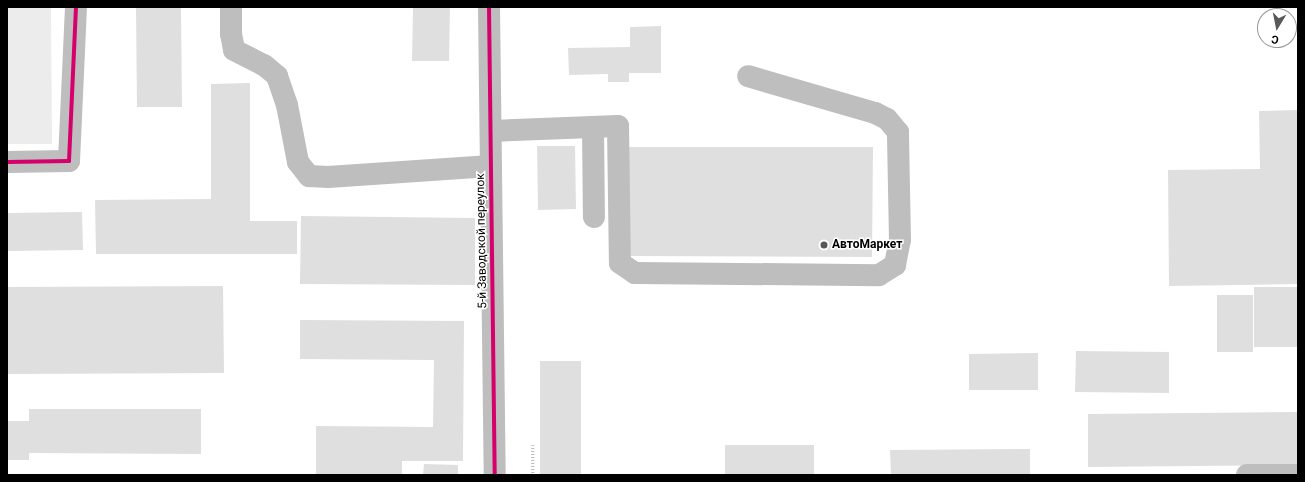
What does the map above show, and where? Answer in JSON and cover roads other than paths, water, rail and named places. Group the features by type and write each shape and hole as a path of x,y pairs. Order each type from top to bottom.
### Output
{"street":[{"path":"7,162 69,161 76,7"},
{"path":"232,7 231,34 234,50 264,65 277,76 287,105 298,162 309,176 328,177 491,166"},
{"name":"5-й Заводской переулок","path":"489,7 495,475"},
{"path":"491,131 618,126 620,263 635,273 879,275 896,265 900,240 898,132 887,119 875,113 748,76"},
{"path":"593,128 594,217"},
{"path":"1247,475 1298,475"}],"place":[{"name":"АвтоМаркет","path":"824,245"}]}
